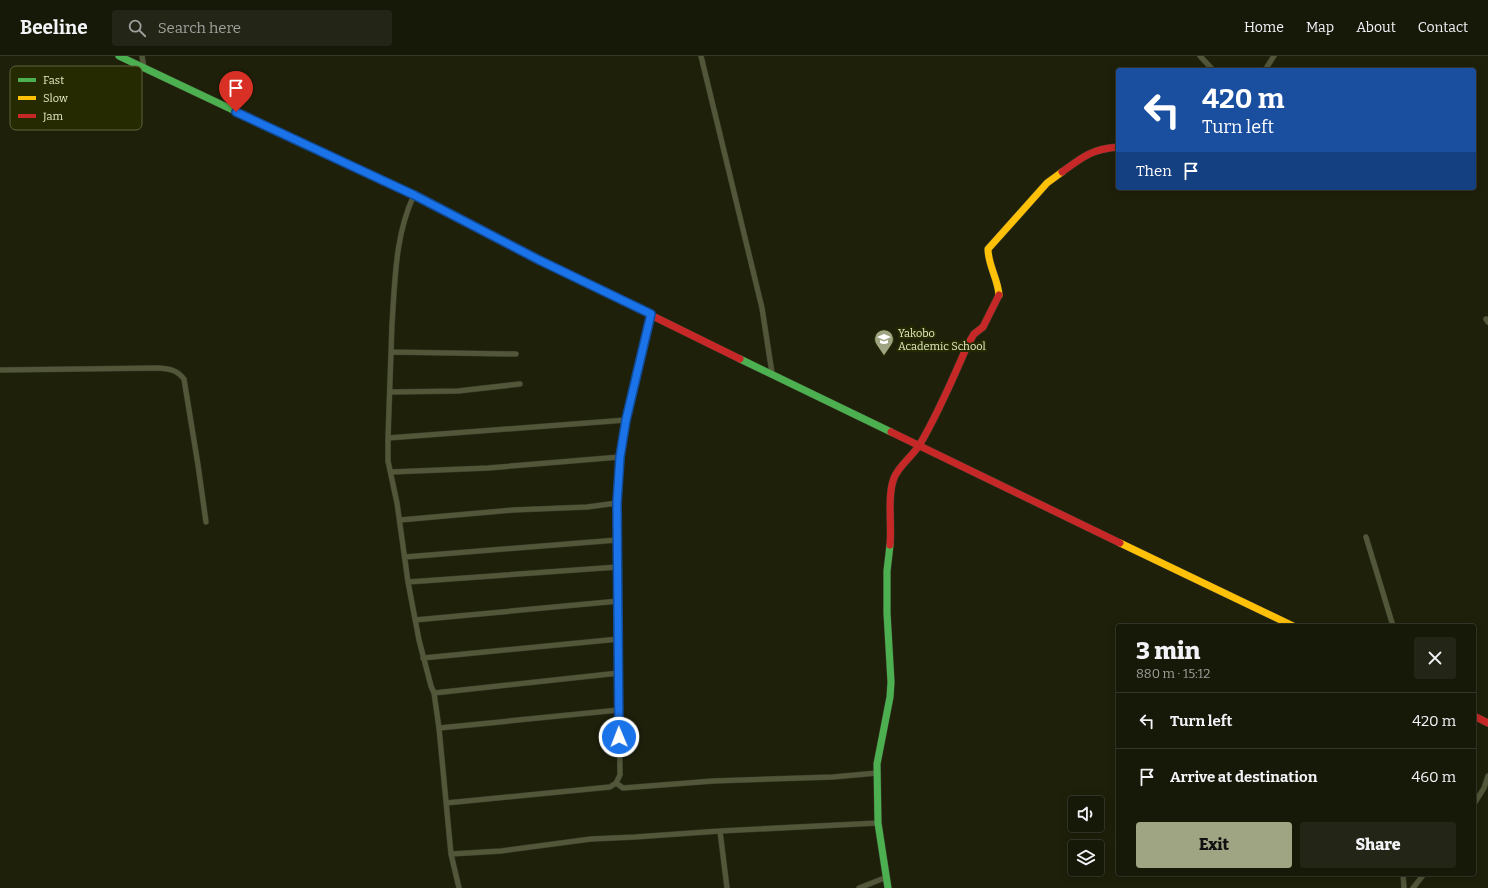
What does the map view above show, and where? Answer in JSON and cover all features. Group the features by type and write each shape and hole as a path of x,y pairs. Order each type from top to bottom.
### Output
{"street":[{"path":"119,56 140,66"},
{"path":"142,56 144,68 414,195 539,260 919,446 1289,624"},
{"path":"701,56 762,308 772,373"},
{"path":"1200,56 1211,68"},
{"path":"1266,68 1274,56"},
{"path":"888,888 878,823 877,773 880,744 888,712 891,682 887,613 887,571 891,531 890,508 894,478 919,446 934,420 968,344 974,334 983,327 999,294 997,281 988,257 988,249 1047,183 1085,155 1107,148 1116,147"},
{"path":"414,195 410,204 399,246 394,288 388,461 400,520 408,582 423,658 434,694 439,728 451,854 459,888"},
{"path":"446,803 610,787 616,783 620,776 617,503 620,457 626,420 651,314"},
{"path":"391,352 516,354"},
{"path":"0,370 159,368 170,369 179,373 184,379 206,522"},
{"path":"390,392 458,391 520,384"},
{"path":"388,438 626,420"},
{"path":"391,472 488,468 620,457"},
{"path":"400,520 513,510 587,507 617,503"},
{"path":"1366,537 1392,624"},
{"path":"405,557 618,540"},
{"path":"408,582 618,567"},
{"path":"416,620 619,601"},
{"path":"423,658 619,638"},
{"path":"434,694 619,673"},
{"path":"439,728 619,710"},
{"path":"1476,717 1488,723"},
{"path":"616,783 623,788 713,781 833,777 877,773"},
{"path":"1476,801 1484,788 1488,776"},
{"path":"451,854 501,851 591,839 878,823"},
{"path":"720,831 727,888"},
{"path":"1403,876 1404,888"},
{"path":"1413,888 1422,876"},
{"path":"858,888 887,877"}],"traffic: fast":[{"path":"119,56 140,66"},
{"path":"142,67 290,137"},
{"path":"740,359 891,432"},
{"path":"888,888 878,823 877,764 890,697 891,682 887,613 887,571 890,545"}],"traffic: slow":[{"path":"290,137 440,208"},
{"path":"999,295 997,283 988,255 988,249 1047,183 1062,172"},
{"path":"1120,543 1289,624"}],"traffic: jam":[{"path":"1062,172 1094,152 1116,147"},
{"path":"440,208 539,260 740,359"},
{"path":"890,545 890,502 892,485 896,473 914,453 927,432 940,407 968,344 974,334 983,327 999,295"},
{"path":"891,432 1120,543"},
{"path":"1476,717 1488,723"}],"place":[{"name":"Yakobo Academic School","path":"884,356"}],"route":[{"path":"236,112 414,195 539,260 651,314 626,420 620,457 617,503 619,737"}]}
